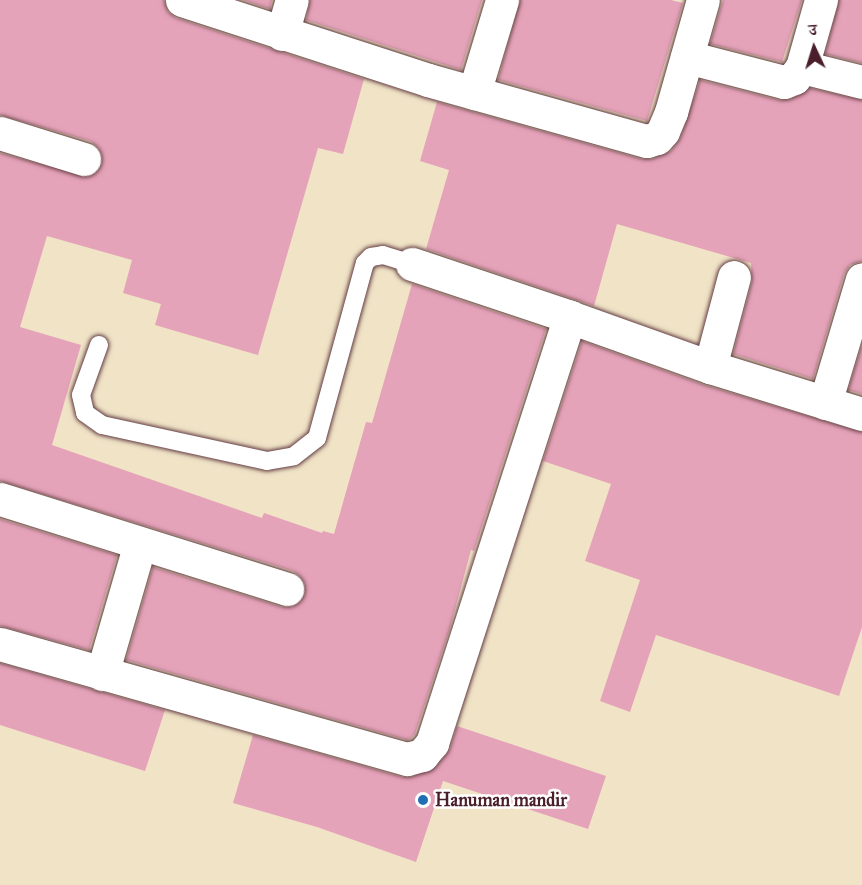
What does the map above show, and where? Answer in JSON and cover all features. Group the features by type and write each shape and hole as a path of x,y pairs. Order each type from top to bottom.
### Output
{"street":[{"path":"182,0 282,34 474,93 647,141 657,138 663,131 671,112 703,0"},
{"path":"282,34 292,0"},
{"path":"474,93 502,0"},
{"path":"687,57 784,82 794,78 802,67 820,0"},
{"path":"802,67 862,82"},
{"path":"0,133 84,159"},
{"path":"412,264 710,367 862,414"},
{"path":"710,367 734,277"},
{"path":"825,403 862,279"},
{"path":"0,644 407,759 422,755 432,743 570,317"},
{"path":"0,499 287,589"},
{"path":"102,674 140,543"}],"lane":[{"path":"99,345 81,395 85,413 102,425 267,461 294,456 317,438 365,263 371,257 383,255 412,264"}],"building":[{"path":"0,0 164,0 168,12 176,18 364,79 343,154 318,148 258,355 155,325 161,304 123,293 132,260 47,236 20,327 81,345 52,445 262,518 264,513 322,533 323,531 334,534 366,422 372,423 412,284 546,329 474,551 471,550 450,628 415,734 411,738 407,740 126,660 153,567 282,607 292,607 300,602 305,594 305,584 293,571 0,481 0,153 88,177 97,172 102,164 102,155 98,147 90,141 0,115"},
{"path":"243,0 272,0 270,9"},
{"path":"310,0 482,0 461,70 306,20"},
{"path":"520,0 671,0 683,3 647,121 498,80"},
{"path":"723,0 802,0 782,62 710,44"},
{"path":"839,0 862,0 862,63 825,54"},
{"path":"700,80 779,100 791,99 810,88 862,100 862,261 850,265 844,274 813,379 733,354 752,282 751,263 617,224 594,306 426,249 449,170 420,161 437,102 642,159 652,159 671,151 680,139"},
{"path":"582,341 704,385 862,432 862,627 839,696 656,635 630,712 600,701 640,580 585,561 611,484 543,461"},
{"path":"862,345 862,394 848,390"},
{"path":"0,519 117,555 89,650 0,626"},
{"path":"0,663 165,710 145,771 0,725"},
{"path":"457,726 606,776 588,829 443,781 416,862 317,827 233,803 253,735 402,777 411,777 436,767 450,749"}],"place":[{"name":"Hanuman mandir","path":"423,800"}]}
